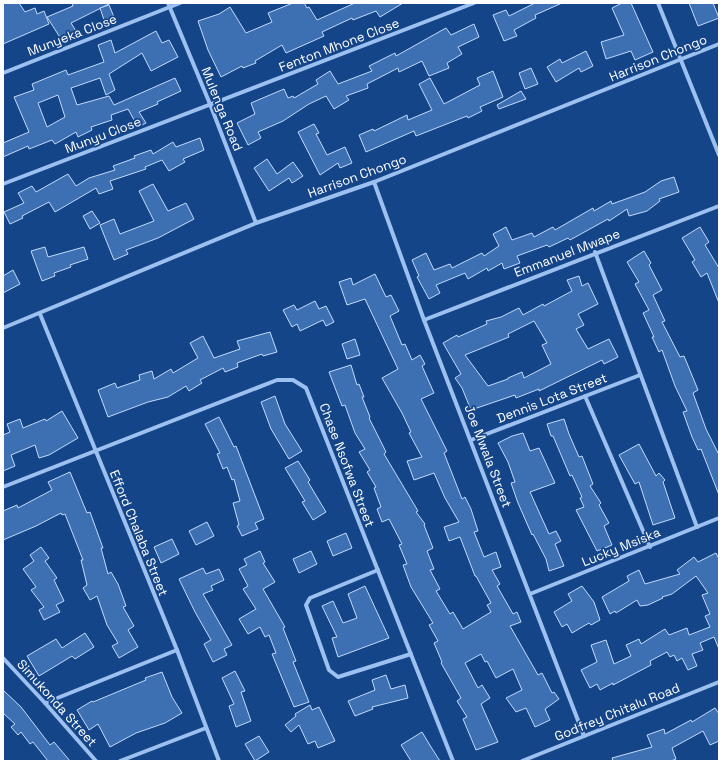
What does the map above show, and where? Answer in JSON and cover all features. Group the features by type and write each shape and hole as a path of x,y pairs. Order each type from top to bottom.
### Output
{"street":[{"name":"Munyeka Close","path":"3,73 169,5 180,3"},
{"name":"Fenton Mhone Close","path":"210,104 474,3"},
{"path":"658,3 719,155"},
{"name":"Mulenga Road","path":"169,5 210,104 256,223"},
{"name":"Harrison Chongo","path":"3,328 40,314 256,223 374,182 719,44"},
{"name":"Munyu Close","path":"3,184 210,104"},
{"name":"Joe Mwala Street","path":"374,182 424,320 584,736"},
{"name":"Emmanuel Mwape","path":"424,320 595,252 719,206"},
{"path":"595,252 697,527"},
{"name":"Efford Chalaba Street","path":"40,314 176,650 219,761"},
{"name":"Dennis Lota Street","path":"471,440 640,375"},
{"name":"Chase Nsofwa Street","path":"3,487 94,450 277,380 293,380 306,388 453,761"},
{"path":"585,396 650,547"},
{"name":"Lucky Msiska","path":"530,594 719,518"},
{"path":"378,570 310,598 306,605 329,670 338,677 411,654"},
{"path":"45,703 176,650"},
{"name":"Simukonda Street","path":"3,658 96,761"},
{"name":"Godfrey Chitalu Road","path":"525,760 719,682"},
{"path":"120,761 206,728"}],"building":[{"path":"3,3 19,3 25,12 35,8 37,14 44,11 49,24 3,44"},
{"path":"72,3 111,3 71,23 76,31 61,39 47,17 73,6"},
{"path":"293,3 304,3 307,8 309,7 317,20 355,3 403,3 380,17 376,11 353,20 352,18 322,32 324,36 286,53 282,45 255,61 256,63 243,68 242,66 221,77 208,50 198,21 219,14 230,7 246,33 272,22 268,13"},
{"path":"535,3 562,3 535,15 536,18 514,30 517,36 504,41 493,15 506,10 509,16"},
{"path":"622,3 631,3 653,52 635,60 631,51 606,59 601,42 624,35 612,8"},
{"path":"689,3 713,3 719,18 698,26"},
{"path":"109,5 114,17 104,20 100,8"},
{"path":"474,24 479,37 458,47 462,54 447,63 449,68 429,76 422,61 399,72 398,68 367,84 368,88 346,96 349,100 334,109 326,96 309,104 283,121 258,132 261,138 248,145 237,123 255,114 251,103 284,89 288,98 293,96 294,98 318,84 316,80 330,71 338,84 372,71 369,66 395,53 396,56 446,28 451,35"},
{"path":"156,31 162,43 169,40 178,57 151,71 142,53 109,74 115,90 106,95 100,78 71,88 77,105 109,96 114,105 175,78 181,91 157,102 158,104 139,112 146,123 138,127 128,109 111,115 112,120 91,127 92,130 78,137 76,132 55,144 52,140 29,149 28,146 3,157 3,143 29,132 14,97 34,90 32,84 66,70 68,75 104,62 98,45 111,40 115,53","holes":["58,95 65,117 47,127 38,103"]},
{"path":"586,51 593,66 581,72 579,68 556,82 547,67 560,59 562,63"},
{"path":"531,68 538,84 525,89 519,73"},
{"path":"493,71 503,97 480,107 482,111 468,118 467,116 416,136 414,131 366,152 359,135 373,129 374,131 407,115 408,120 432,110 419,84 430,78 444,104 480,85 477,78"},
{"path":"521,91 526,99 499,109 497,105"},
{"path":"314,124 319,133 316,134 327,155 345,147 352,163 340,168 338,163 320,175 298,132"},
{"path":"200,138 204,150 183,159 185,162 169,171 162,160 145,167 146,169 110,181 113,189 99,194 96,188 55,212 49,202 10,224 4,212 24,203 18,193 32,186 36,192 68,174 76,186 89,178 115,170 113,166 135,158 134,156 151,150 153,154 173,142 176,147"},
{"path":"267,159 277,174 293,162 303,176 292,183 289,178 269,191 254,168"},
{"path":"674,177 679,192 659,199 660,201 647,211 629,216 627,209 609,221 608,219 570,240 568,238 549,247 547,245 517,256 520,263 504,269 502,263 488,271 487,268 468,279 465,273 436,285 440,293 429,299 417,277 419,276 412,260 426,253 434,270 450,264 452,268 482,253 484,256 499,246 493,234 506,227 512,240 532,233 534,237 553,227 555,230 593,208 594,211 611,201 612,204 645,192 661,181"},
{"path":"153,184 168,211 186,203 194,219 158,238 126,250 128,254 114,260 100,225 114,219 120,234 154,221 139,191"},
{"path":"92,211 100,223 90,229 83,216"},
{"path":"700,227 709,242 705,245 719,268 719,303 707,273 701,277 692,262 695,260 682,238"},
{"path":"45,247 48,257 84,247 88,259 70,265 71,267 54,273 55,276 42,281 31,251"},
{"path":"644,251 651,263 649,265 662,290 653,295 665,321 662,322 680,357 684,356 698,390 693,393 706,429 719,455 719,495 701,449 698,450 692,437 683,412 687,411 675,386 662,350 659,352 652,337 654,337 643,313 649,310 635,284 639,282 627,262"},
{"path":"13,270 20,284 3,293 3,276"},
{"path":"375,274 386,297 391,295 399,311 390,316 402,345 405,344 412,360 420,355 425,364 422,366 434,393 421,399 447,451 444,453 462,499 465,497 471,509 478,531 474,532 484,557 496,552 501,567 492,570 500,584 497,586 513,614 517,612 521,622 510,626 538,675 542,673 552,693 554,692 559,699 545,709 550,720 535,727 526,708 516,712 506,698 522,690 513,669 496,678 487,661 485,662 481,654 465,663 478,688 482,685 490,698 481,704 498,742 476,750 463,719 467,717 457,701 461,698 441,663 442,662 434,643 438,641 429,625 433,623 411,587 403,565 407,564 399,545 402,544 389,519 382,522 377,509 381,507 374,488 376,487 367,472 370,470 359,452 365,449 355,433 345,405 342,406 329,372 351,365 357,385 359,384 364,397 362,397 370,417 369,418 386,452 384,454 418,511 416,512 425,524 424,525 433,548 427,551 434,569 430,570 440,589 436,591 450,614 453,612 463,629 491,612 487,605 491,603 475,576 460,537 449,541 444,527 459,522 445,498 434,473 414,480 407,461 422,457 409,433 411,432 402,413 382,378 398,369 365,299 347,305 339,282 351,278 353,285"},
{"path":"579,276 582,286 588,283 598,304 578,314 584,325 576,329 588,349 609,339 618,357 604,364 602,360 539,391 539,389 516,398 515,395 471,410 462,388 455,378 461,374 443,343 457,335 458,337 487,324 486,321 501,317 519,308 523,315 543,304 544,306 572,291 567,280","holes":["534,321 547,343 542,345 551,364 524,378 522,372 488,386 465,355 509,337 508,334"]},
{"path":"315,301 319,309 326,306 334,322 326,326 323,320 300,331 297,324 292,327 283,310 294,305 297,310"},
{"path":"270,332 277,352 263,356 262,354 237,363 238,367 225,372 223,368 200,380 202,383 189,391 186,386 168,397 148,402 108,417 98,390 115,383 117,388 140,380 139,375 152,371 154,379 171,369 173,373 198,358 190,343 203,336 214,358 240,349 237,341"},
{"path":"355,339 360,355 347,359 342,344"},
{"path":"275,396 285,424 302,451 289,459 271,429 261,402"},
{"path":"62,411 78,438 49,455 39,458 35,445 11,455 15,466 3,471 3,435 10,432 7,424 20,419 23,428 45,419 46,421"},
{"path":"219,417 234,447 236,446 264,519 255,523 258,529 242,536 237,526 239,525 233,503 240,501 234,479 232,480 227,467 223,469 217,454 220,453 205,424"},
{"path":"564,419 579,457 582,456 593,484 590,486 601,503 599,505 609,523 604,526 612,545 597,551 576,510 584,507 580,498 582,497 572,475 570,476 547,424"},
{"path":"523,433 530,451 539,448 555,483 530,492 549,534 556,531 561,541 555,544 564,566 549,571 546,559 533,534 532,535 518,503 511,483 515,482 508,462 498,443 512,436"},
{"path":"639,444 656,476 659,473 665,480 663,482 675,518 653,525 639,482 635,484 619,455"},
{"path":"298,461 310,480 308,482 326,512 313,520 302,502 305,501 285,468"},
{"path":"70,472 87,513 90,512 103,548 101,548 108,574 111,572 118,584 126,606 123,607 134,626 128,630 138,647 119,658 112,646 118,643 107,625 97,596 90,600 83,588 87,585 81,560 83,560 65,514 62,515 61,513 36,526 3,540 3,511 17,505 18,508 52,490 48,482"},
{"path":"207,522 214,536 196,545 189,531"},
{"path":"346,533 352,548 333,556 327,541"},
{"path":"172,539 179,554 161,563 154,547"},
{"path":"41,547 49,558 45,561 57,578 54,580 64,601 56,605 60,612 44,620 39,610 44,607 31,590 36,587 23,569 34,561 30,555"},
{"path":"260,551 265,562 263,563 275,582 263,589 285,627 283,628 296,661 293,662 309,702 294,707 272,654 276,653 269,635 265,637 260,627 248,634 239,619 256,609 243,589 248,586 239,569 247,565 244,559"},
{"path":"311,551 317,564 299,573 293,559"},
{"path":"716,553 719,559 719,649 714,637 700,643 703,650 692,654 697,666 688,670 682,658 677,661 674,655 670,657 667,652 650,661 651,665 613,685 613,683 600,690 597,684 590,688 581,670 597,662 591,645 606,640 614,664 631,656 626,645 639,639 641,644 665,629 669,635 687,628 689,635 710,627 705,616 710,614 702,595 708,593 696,576 672,594 662,597 663,598 648,605 640,606 637,600 616,613 615,611 610,614 602,597 629,581 627,576 639,570 645,584 680,574 677,570 694,557 698,562"},
{"path":"203,568 206,574 219,569 224,580 211,586 213,590 203,594 232,645 224,649 227,655 213,662 204,644 211,640 179,579"},
{"path":"365,586 389,638 338,657 332,638 337,637 322,606 333,601 343,623 357,618 348,594"},
{"path":"582,586 594,602 600,620 591,625 589,623 572,633 567,624 562,627 554,612 572,601 568,594"},
{"path":"85,633 94,647 75,659 72,656 39,676 27,656 56,639 62,648"},
{"path":"235,671 245,691 241,692 251,721 236,727 229,706 234,704 222,678"},
{"path":"162,672 172,697 182,713 165,723 136,733 110,747 98,724 89,730 77,710 92,701 93,702 146,680 145,678"},
{"path":"386,675 391,689 405,685 408,698 372,707 373,709 355,716 348,701 375,690 372,680"},
{"path":"3,690 21,707 50,745 54,742 70,761 48,761 33,742 30,744 21,732 18,735 11,727 15,724 3,713"},
{"path":"310,705 312,710 319,707 335,741 318,748 315,741 308,744 299,725 291,732 285,725 296,716 295,714"},
{"path":"715,708 719,714 719,741 710,745 703,731 672,748 676,759 671,761 613,761 612,758 652,747 647,735 664,729 665,734 691,720 692,722"},
{"path":"422,732 440,761 411,761 401,745"},
{"path":"259,736 269,752 255,761 245,744"}]}
